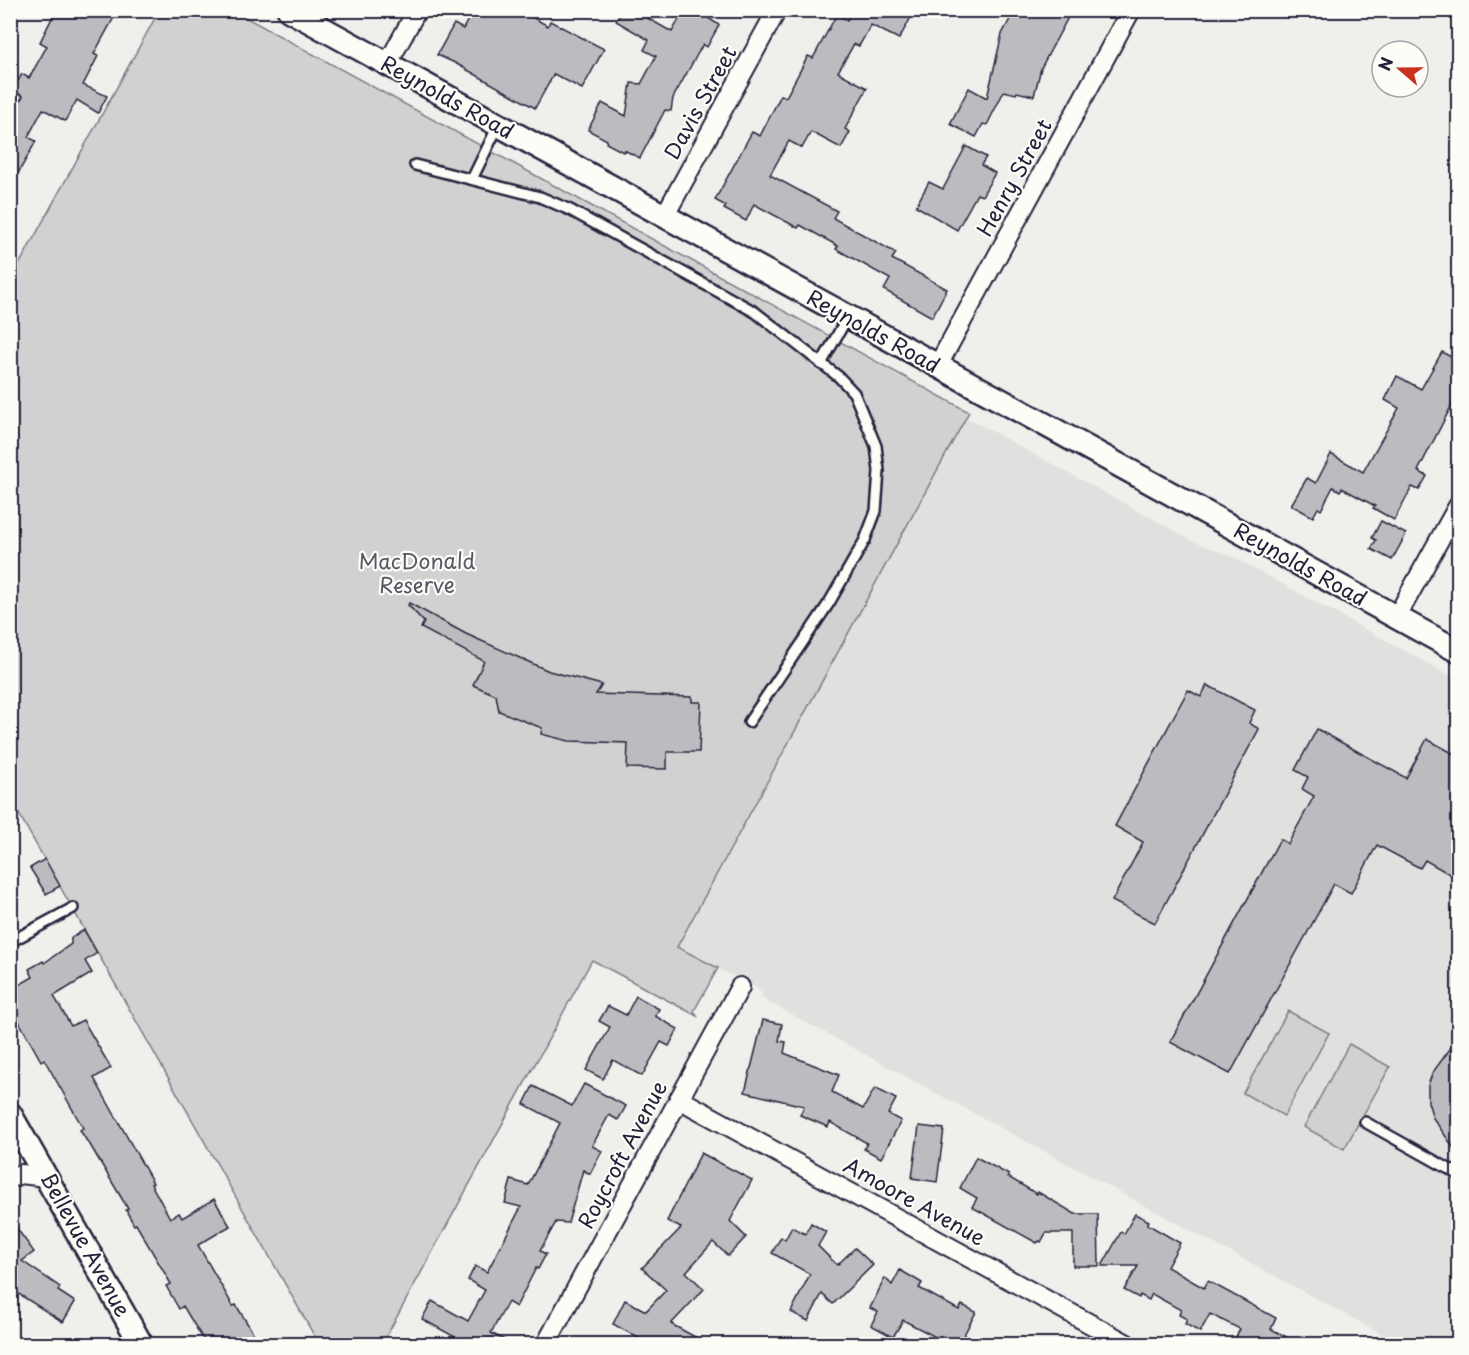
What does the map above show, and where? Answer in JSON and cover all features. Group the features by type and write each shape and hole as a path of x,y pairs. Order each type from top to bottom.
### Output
{"street":[{"name":"Reynolds Road","path":"289,10 1458,651"},
{"path":"387,65 417,10"},
{"name":"Davis Street","path":"664,217 777,10"},
{"name":"Henry Street","path":"937,367 1131,10"},
{"path":"1396,618 1458,506"},
{"name":"Roycroft Avenue","path":"551,1343 740,987"},
{"name":"Amoore Avenue","path":"679,1099 1127,1344"},
{"name":"Bellevue Avenue","path":"13,1126 46,1177 141,1344"},
{"path":"10,1178 21,1174 46,1177"}],"lane":[{"path":"472,179 498,126"},
{"path":"415,165 540,197 570,210 742,303 839,377 854,393 876,446 879,471 876,511 865,540 829,603 748,722"},
{"path":"821,364 847,318"},
{"path":"10,942 73,908"},
{"path":"1365,1122 1458,1174"}],"shaded area":[{"path":"966,417 1193,541 1231,556 1458,680 1458,1344 1400,1344 761,998 763,994 755,987 677,948"}],"green space":[{"name":"MacDonald Reserve","path":"159,11 234,11 969,412 677,947 718,968 694,1011 697,1016 592,960 382,1344 319,1344 11,800 10,281"},
{"path":"1288,1011 1329,1033 1284,1116 1243,1093"},
{"path":"1349,1044 1390,1067 1344,1149 1304,1127"}],"building":[{"path":"56,10 118,10 94,54 98,56 83,85 107,96 98,113 77,100 65,121 43,109 28,137 36,141 10,188 10,118 23,96 13,90 22,74 29,78 47,46 40,42"},
{"path":"473,10 481,10 493,17 496,10 519,10 548,26 550,21 604,49 582,89 554,74 535,108 437,55 454,24 463,29"},
{"path":"622,10 633,10 672,32 684,10 708,10 705,16 719,25 707,47 703,44 673,98 671,111 665,110 640,158 606,143 607,140 588,130 602,103 626,116 631,83 641,84 656,56 644,50 649,40 616,21"},
{"path":"841,10 915,10 899,39 871,25 859,46 854,44 838,72 867,88 845,129 850,132 841,148 811,132 802,148 789,141 770,175 837,211 833,218 896,253 892,259 947,289 932,317 884,290 890,279 836,249 838,246 800,225 798,228 754,204 746,221 724,209 726,206 715,200 752,132 760,136 781,95 786,97 808,56 813,58 837,14 847,20 850,15"},
{"path":"1015,10 1072,10 1041,68 1034,96 1004,91 987,125 983,124 976,137 950,124 969,88 987,98 1002,34"},
{"path":"966,146 986,157 981,165 995,173 982,196 977,194 957,230 916,206 929,182 943,189"},
{"path":"1442,352 1458,361 1458,393 1418,471 1427,476 1419,490 1412,487 1394,520 1373,508 1375,506 1342,488 1340,491 1333,487 1321,510 1318,508 1313,517 1291,505 1307,478 1316,483 1331,454 1363,472 1399,408 1385,400 1397,376 1421,389"},
{"path":"1381,521 1406,534 1392,560 1371,549 1376,540 1372,538"},
{"path":"409,603 466,634 549,671 602,685 596,694 692,697 692,702 701,702 699,752 667,752 667,769 627,768 628,743 569,741 541,734 542,728 499,711 496,695 473,685 484,661 421,628 424,622 408,605"},
{"path":"1207,685 1255,710 1249,723 1259,729 1155,923 1112,901 1143,842 1115,826 1188,690 1201,697"},
{"path":"1317,729 1406,778 1427,739 1458,756 1458,879 1425,860 1420,868 1377,845 1351,893 1334,884 1230,1074 1170,1042 1280,839 1288,844 1314,796 1302,789 1308,777 1295,770"},
{"path":"45,859 60,886 46,894 30,868"},
{"path":"84,930 97,953 85,961 92,973 54,996 71,1026 83,1020 111,1068 94,1078 170,1218 179,1213 182,1218 214,1199 230,1226 198,1245 233,1306 236,1305 260,1344 206,1344 183,1306 179,1309 166,1286 171,1284 136,1224 134,1225 126,1210 128,1209 80,1130 83,1128 44,1059 41,1061 17,1018 10,1022 10,990 33,977 29,969 43,961 44,963 71,944 71,938"},
{"path":"636,996 659,1009 655,1016 678,1029 669,1046 661,1042 642,1076 613,1060 603,1079 586,1070 610,1027 599,1021 608,1006 626,1015"},
{"path":"763,1020 782,1024 779,1041 786,1042 784,1053 839,1075 832,1092 863,1109 875,1088 896,1099 888,1114 901,1121 881,1158 864,1149 867,1143 830,1122 828,1127 800,1115 804,1106 745,1092"},
{"path":"1458,1038 1458,1154 1433,1118 1428,1102 1428,1085 1433,1072"},
{"path":"584,1084 626,1106 618,1120 609,1115 592,1146 602,1151 590,1174 583,1170 568,1223 556,1222 540,1251 546,1254 538,1269 536,1268 516,1307 508,1302 491,1333 512,1344 451,1344 455,1337 422,1319 432,1301 468,1321 485,1290 468,1280 475,1266 487,1272 521,1207 505,1203 511,1180 528,1185 560,1123 524,1104 533,1086 572,1106"},
{"path":"919,1126 944,1129 937,1182 912,1178"},
{"path":"701,1153 752,1180 730,1221 746,1237 728,1256 713,1242 686,1272 704,1289 671,1324 708,1344 639,1344 642,1340 613,1324 625,1300 646,1311 666,1290 642,1268 681,1228 667,1221"},
{"path":"976,1157 1075,1214 1098,1214 1099,1266 1073,1266 1073,1233 1046,1233 1041,1242 1037,1243 972,1207 977,1198 960,1188"},
{"path":"1135,1214 1149,1221 1147,1224 1180,1243 1167,1267 1204,1288 1208,1281 1276,1318 1271,1329 1300,1344 1232,1344 1240,1329 1210,1314 1200,1332 1185,1324 1187,1319 1179,1315 1181,1310 1152,1294 1149,1300 1140,1295 1139,1298 1124,1290 1138,1266 1102,1266 1121,1232 1124,1234"},
{"path":"10,1219 34,1252 22,1261 60,1287 58,1291 75,1302 63,1322 17,1293 10,1283"},
{"path":"811,1223 826,1232 818,1246 837,1265 855,1248 873,1265 833,1304 822,1294 808,1321 791,1312 810,1274 772,1253 781,1237 785,1240 792,1227 805,1234"},
{"path":"900,1270 922,1283 919,1288 959,1310 962,1305 976,1312 959,1344 949,1344 903,1320 893,1337 871,1325 878,1312 870,1308 885,1278 892,1285"}]}
